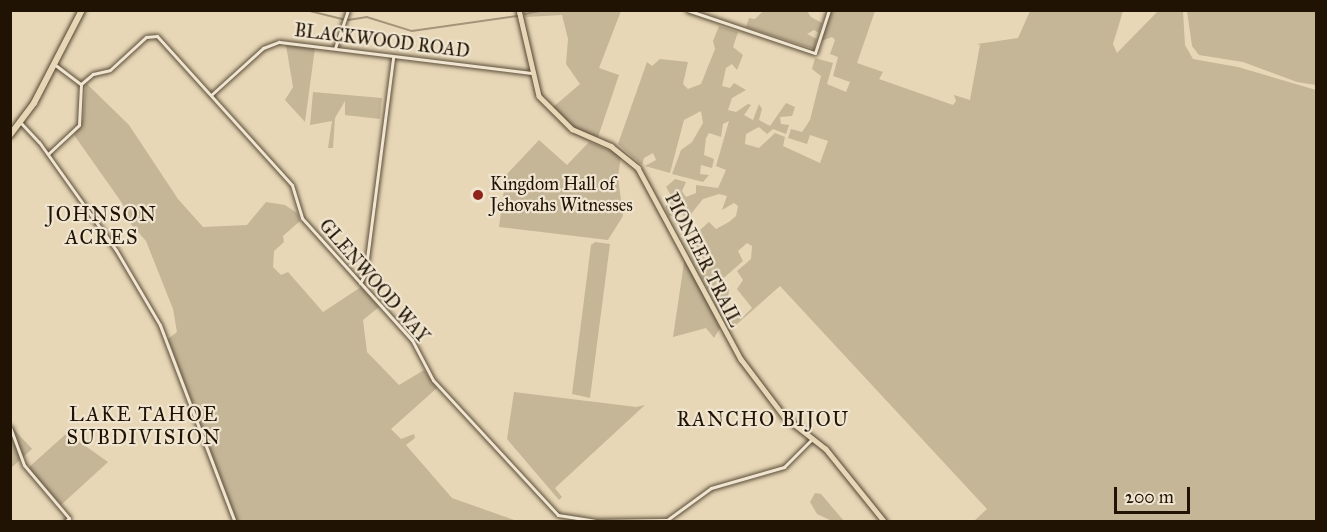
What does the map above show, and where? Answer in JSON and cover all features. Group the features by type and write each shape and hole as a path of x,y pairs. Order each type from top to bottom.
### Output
{"highway":[{"path":"10,135 21,123 82,10"}],"main road":[{"name":"PIONEER TRAIL","path":"519,10 537,93 558,118 580,134 615,148 641,172 738,355 784,416 814,438 849,474 885,522"}],"street":[{"path":"335,48 348,10"},
{"path":"687,10 815,53 829,10"},
{"name":"GLENWOOD WAY","path":"81,84 101,73 154,35 292,185 302,218 412,340 433,380 550,509 564,517 667,520 711,488 784,467 814,438"},
{"name":"BLACKWOOD ROAD","path":"211,95 272,43 335,48 532,73"},
{"path":"360,282 366,270 393,56"},
{"path":"48,154 79,125 81,84 54,64"},
{"path":"21,123 48,154 116,250 160,325 235,522"},
{"path":"10,427 24,465 69,518 66,522"}],"shaded area":[{"path":"522,11 621,11 599,68 619,75 598,137 578,131 552,108 580,84 566,64 568,39 562,15 526,17"},
{"path":"763,11 807,11 811,17 822,23 819,33 814,30 807,34 817,39 814,49 746,27 749,18 755,19"},
{"path":"831,11 875,11 857,63 883,72 879,79 953,105 956,101 954,95 970,100 980,45 977,44 1018,38 1030,11 1123,11 1113,44 1117,53 1158,11 1183,11 1185,45 1193,59 1238,67 1316,90 1316,521 974,521 987,509 780,286 728,332 711,295 723,283 729,289 727,309 734,318 744,316 752,308 737,289 743,280 737,271 751,259 752,246 747,243 738,251 743,261 709,291 696,266 698,260 702,270 709,265 698,257 694,263 685,243 709,222 716,229 729,222 736,216 738,206 734,203 722,210 727,196 719,194 703,199 687,219 679,211 669,217 665,207 673,199 666,187 675,179 686,182 682,191 686,197 696,193 696,185 718,188 726,170 716,166 729,121 723,124 721,137 709,133 706,138 704,155 714,159 712,168 701,165 700,174 709,175 703,182 672,174 681,150 692,142 703,123 701,111 684,120 670,173 645,166 656,160 653,153 644,158 642,165 618,144 647,62 652,66 660,59 688,62 683,84 688,89 701,84 715,49 713,41 719,26 738,32 733,47 743,55 737,70 732,64 726,68 722,86 730,88 734,83 746,90 732,98 728,110 736,112 748,104 751,105 744,115 753,120 759,104 762,109 759,120 770,126 786,103 795,107 792,116 780,117 781,124 789,125 786,134 773,129 767,134 759,127 746,134 745,144 759,148 775,133 785,137 783,146 820,163 828,141 810,135 807,144 788,138 791,129 802,132 810,120 821,76 812,69 815,58 833,63 827,84 846,92 850,82 833,76 838,57 830,54 835,40 832,37 821,41"},
{"path":"1187,11 1316,11 1316,85 1297,82 1243,62 1199,55 1192,46"},
{"path":"286,45 315,48 305,122 285,100 293,87"},
{"path":"86,83 129,125 178,199 203,227 247,225 266,202 285,205 297,213 300,221 283,236 284,242 274,251 273,267 281,275 288,272 323,312 361,287 379,307 363,320 367,352 399,385 424,370 437,388 391,429 401,439 414,434 415,438 406,445 452,498 517,521 237,521 168,339 177,332 173,309 146,241 131,224 122,203 74,135 83,119"},
{"path":"313,92 382,98 380,119 345,115 345,101 335,118 333,148 328,148 332,121 310,125"},
{"path":"539,140 567,165 589,142 621,155 618,177 623,216 608,240 499,227 506,175"},
{"path":"595,242 610,244 590,398 572,394 591,245"},
{"path":"685,256 720,328 714,338 706,328 673,337"},
{"path":"514,392 636,407 645,405 555,488 562,497 559,500 507,439"},
{"path":"10,425 32,449 11,468 10,468"},
{"path":"67,433 108,462 61,505 28,468"},
{"path":"815,493 821,494 844,521 832,521 817,514 810,502"}],"waterway":[{"path":"306,10 343,19"},
{"path":"525,14 544,10"},
{"path":"348,20 367,17 412,31 517,16"}],"place":[{"name":"Kingdom Hall of Jehovahs Witnesses","path":"478,195"}],"district":[{"name":"JOHNSON ACRES","path":"102,226"},
{"name":"RANCHO BIJOU","path":"763,419"},
{"name":"LAKE TAHOE SUBDIVISION","path":"144,426"}]}
